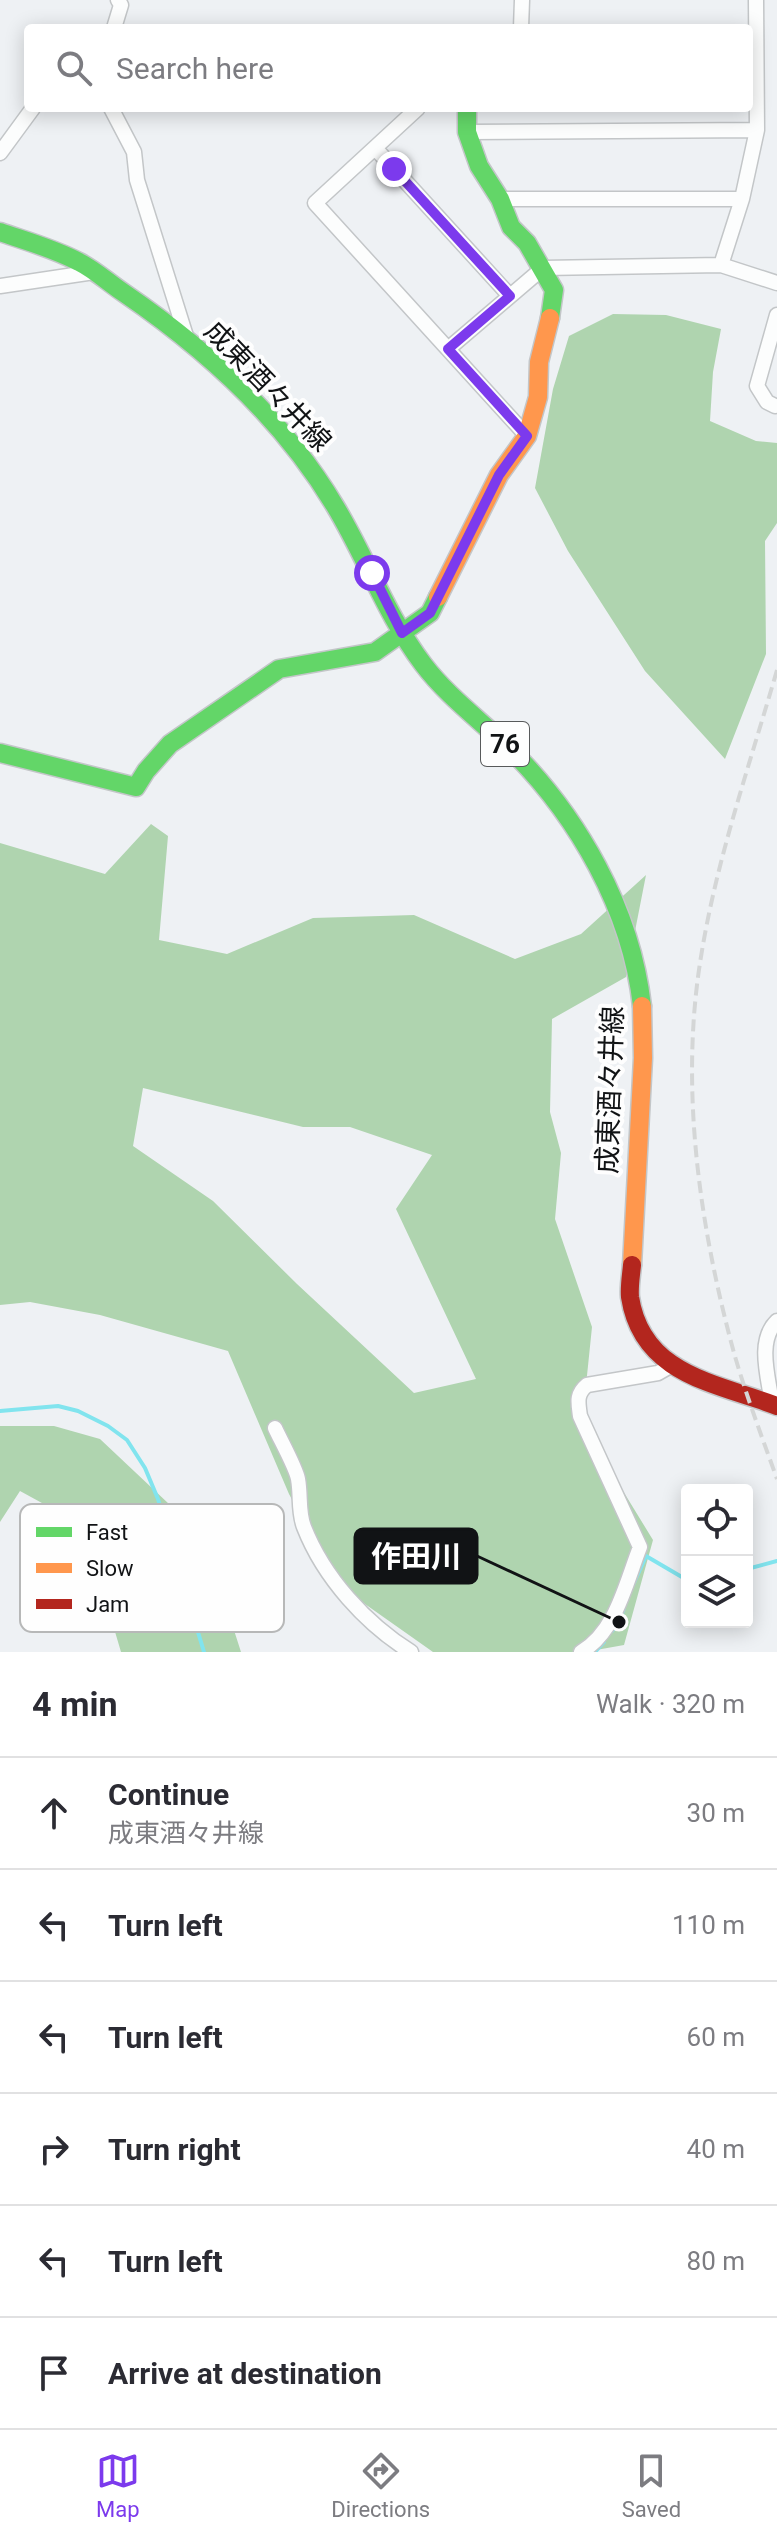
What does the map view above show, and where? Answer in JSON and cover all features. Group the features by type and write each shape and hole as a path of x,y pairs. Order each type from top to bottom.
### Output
{"main road":[{"path":"0,753 136,787 170,744 279,669 375,652 430,613 499,475 527,436 538,397 539,362 553,308 554,290 543,268 527,243 511,227 500,199 479,166 467,132 467,112"},
{"name":"成東酒々井線","path":"0,232 78,261 94,272 187,340 280,432 322,485 402,633 423,664 512,751 538,781 595,863 630,940 640,985 645,1034 630,1295 639,1332 651,1349 695,1378 775,1405"}],"street":[{"path":"521,24 522,0"},
{"path":"721,265 742,199 757,130 753,59 756,0"},
{"path":"115,24 121,2"},
{"path":"0,153 30,112"},
{"path":"113,112 134,152 137,180 187,340"},
{"path":"414,112 315,203 527,436"},
{"path":"467,132 757,130"},
{"path":"375,148 510,296"},
{"path":"500,199 742,199"},
{"path":"448,349 543,268 721,265 777,283"},
{"path":"0,286 94,272"},
{"path":"775,406 767,402 757,386 777,315"},
{"path":"775,1405 766,1336 777,1321"},
{"path":"581,1652 590,1647 613,1617 640,1547 580,1416 578,1398 587,1385 658,1373 672,1365"},
{"path":"275,1428 298,1476 304,1526 326,1566 355,1608 411,1652"}],"green space":[{"path":"613,314 666,315 721,329 713,372 710,421 756,441 777,443 777,523 765,541 766,654 725,759 645,671 568,551 535,488 553,389 569,336"},
{"path":"151,824 168,836 159,940 227,954 313,918 414,915 515,959 581,934 646,875 626,977 552,1019 550,1112 561,1153 555,1219 592,1327 582,1424 653,1540 624,1645 585,1652 433,1652 338,1585 289,1494 228,1351 100,1315 30,1302 0,1305 0,843 105,874","holes":["143,1088 303,1127 350,1127 432,1155 396,1209 476,1379 414,1393 213,1201 133,1146"]},
{"path":"0,1426 54,1426 100,1439 169,1504 44,1504 20,1491 0,1522"},
{"path":"115,1632 235,1632 241,1652 121,1652"}],"waterway":[{"path":"0,1411 58,1406 78,1411 108,1426 127,1440 145,1468 160,1504"},
{"path":"633,1585 646,1556 681,1576"},
{"path":"753,1567 777,1561"},
{"path":"612,1631 624,1608"},
{"path":"198,1632 204,1652"},
{"path":"595,1652 604,1642"}],"railway":[{"path":"777,670 714,889 700,963 692,1061 697,1160 712,1257 734,1353 777,1479"}],"traffic: fast":[{"path":"467,112 467,132 479,166 500,199 511,227 527,243 554,290 550,318"},
{"path":"0,232 79,262 154,315 241,388 292,444 335,506 398,626 423,664 442,687 534,775 579,834 613,900 626,934 642,1006"},
{"path":"0,753 136,787 170,744 279,669 375,652 430,613 438,597"}],"traffic: slow":[{"path":"438,597 499,475 527,436 538,397 539,362 550,318"},
{"path":"632,1265 643,1058 642,1006"}],"traffic: jam":[{"path":"632,1265 630,1297 637,1323 649,1344 685,1372 777,1406"}],"place":[{"name":"作田川","path":"619,1622"}],"route":[{"path":"372,573 402,633 430,613 499,475 527,436 448,349 510,296 394,169"}]}
